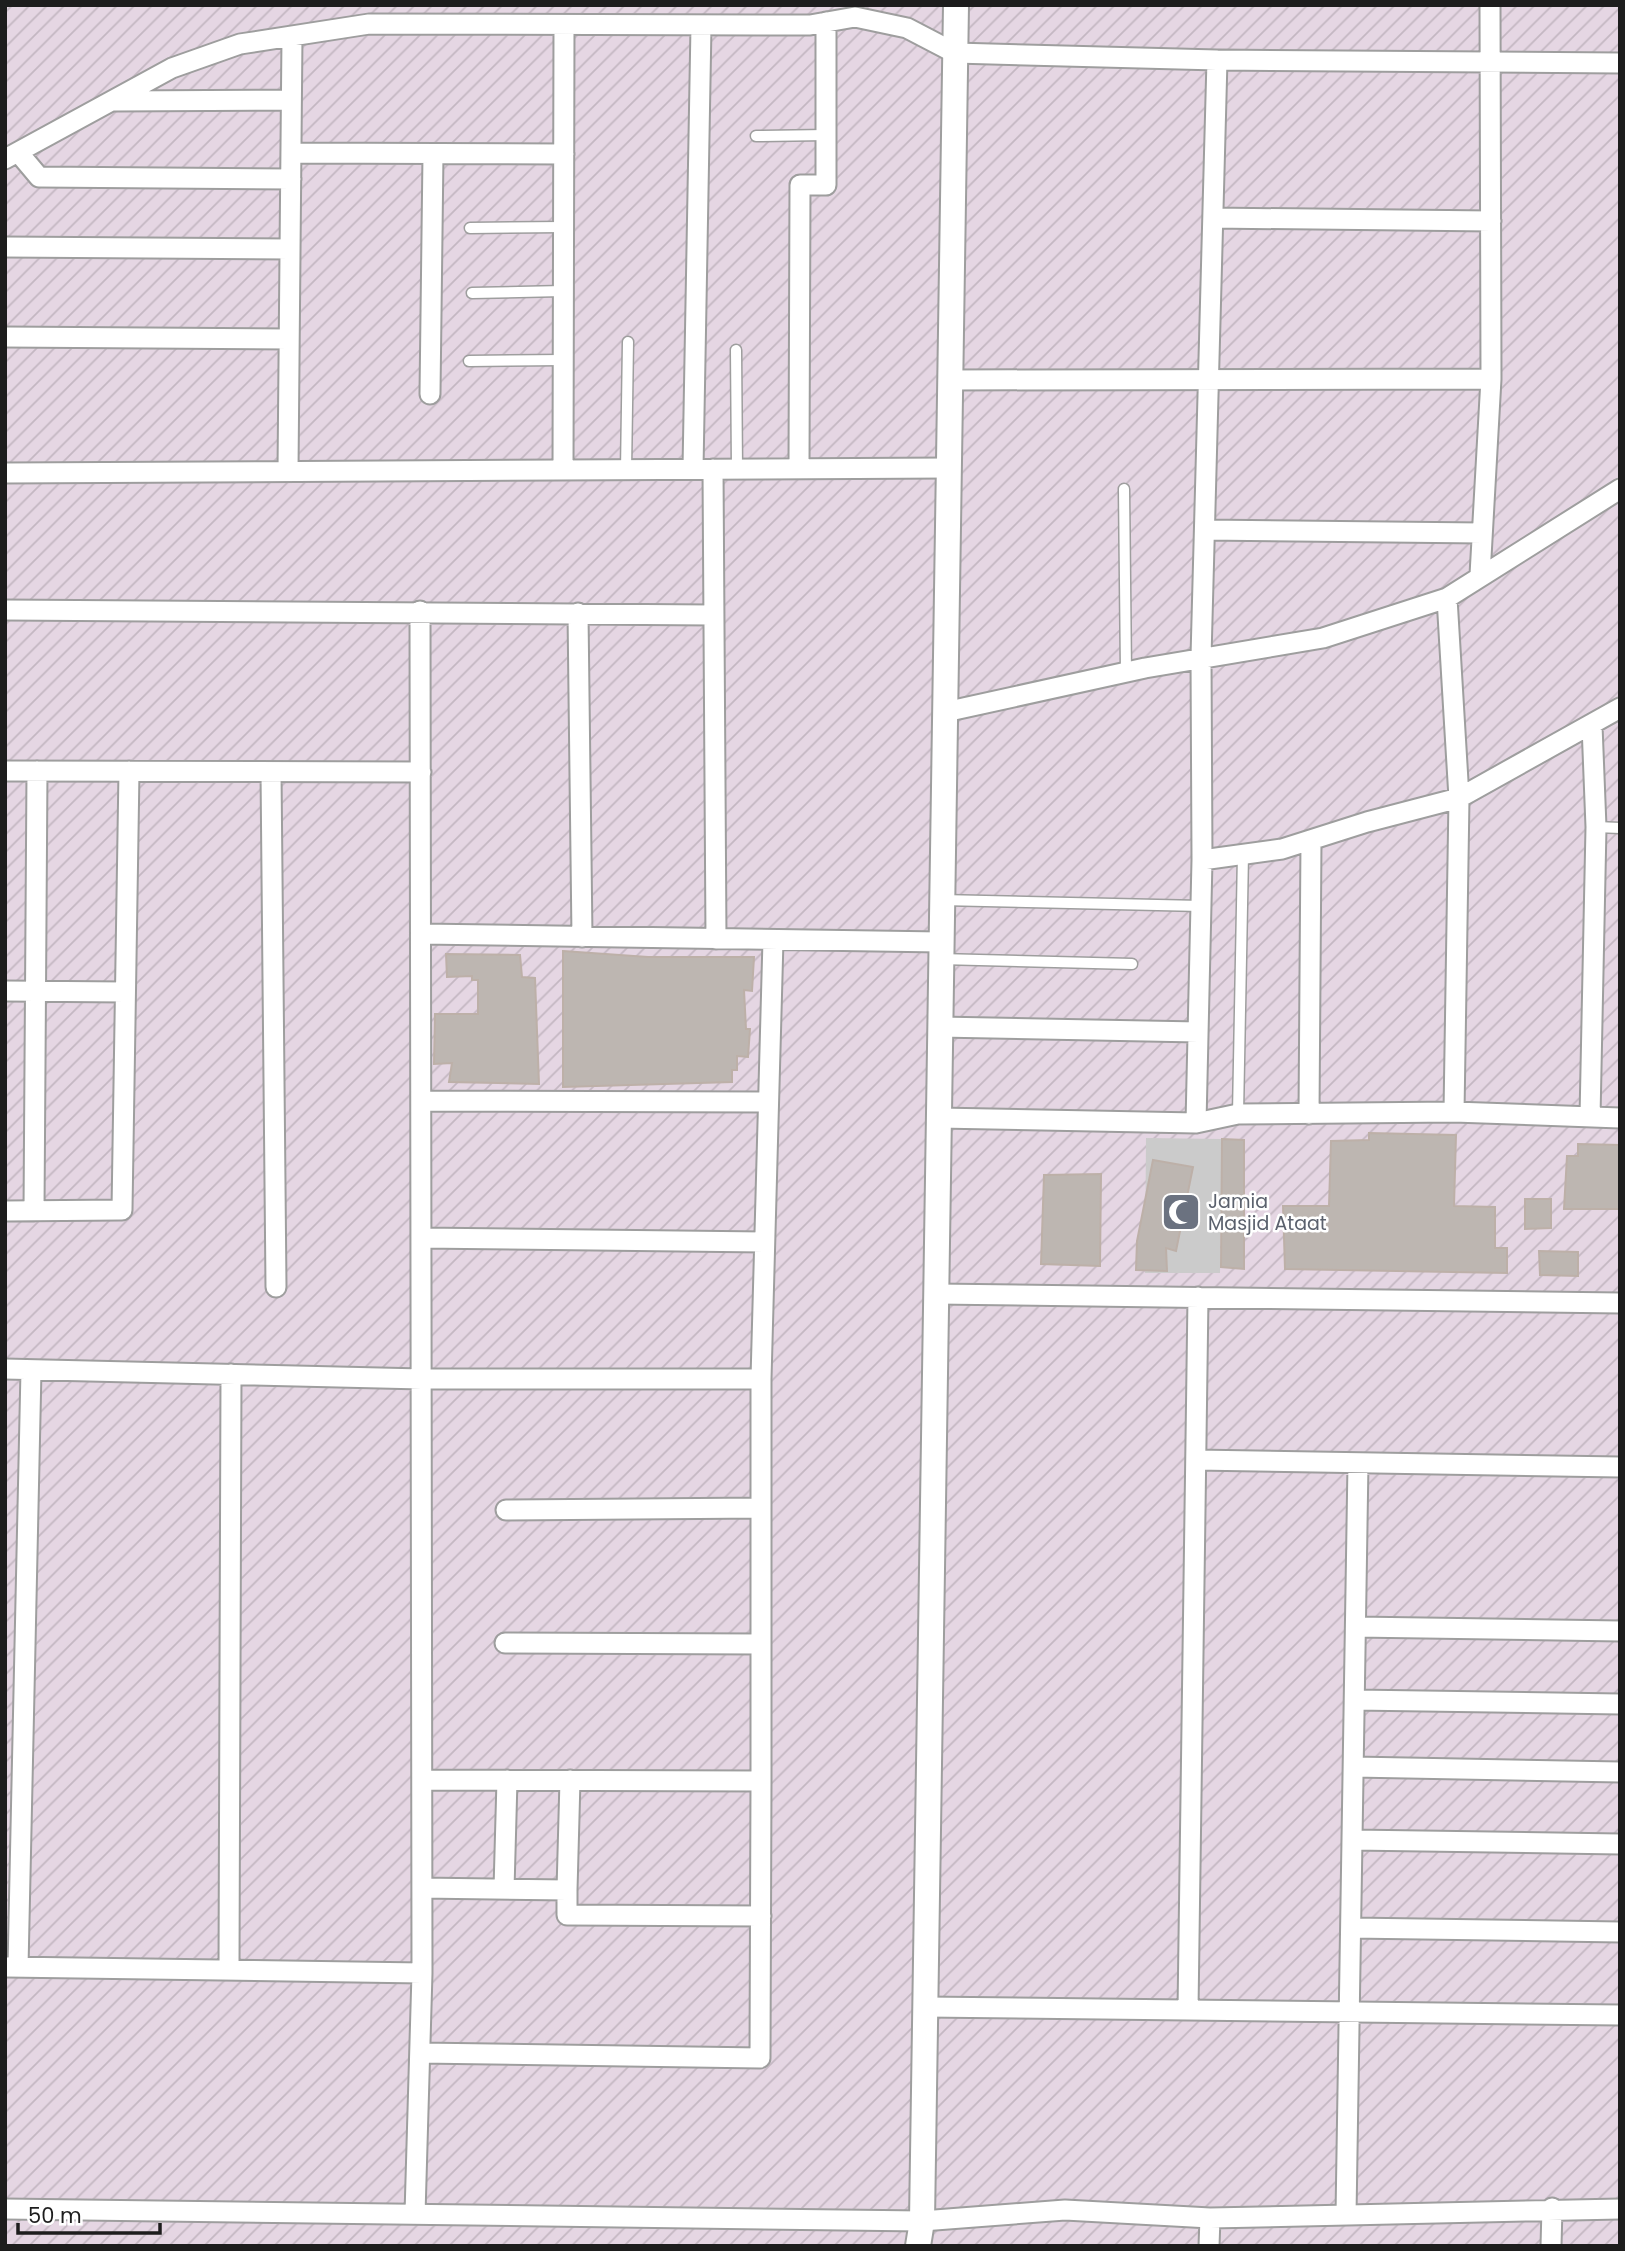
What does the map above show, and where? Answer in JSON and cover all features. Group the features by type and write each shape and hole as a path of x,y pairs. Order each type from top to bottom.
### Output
{"street":[{"path":"918,2246 922,2221 956,5"},
{"path":"1480,575 1492,379 1490,5"},
{"path":"290,179 39,177 12,155 172,68 240,44 369,24 810,25 855,17 907,29 955,53 1217,60 1620,63"},
{"path":"799,468 800,185 826,185 826,22"},
{"path":"563,470 564,26"},
{"path":"701,26 703,469 712,615 716,939"},
{"path":"288,471 292,36"},
{"path":"1196,1123 1202,860 1201,657 1217,60"},
{"path":"110,101 291,100"},
{"path":"291,153 564,154"},
{"path":"430,394 433,154"},
{"path":"1213,218 1491,221"},
{"path":"5,247 290,249"},
{"path":"5,337 289,340"},
{"path":"950,380 1492,379"},
{"path":"5,472 948,468"},
{"path":"945,712 1201,657 1323,638 1447,598 1620,489"},
{"path":"1205,530 1482,533"},
{"path":"1447,598 1459,798 1454,1112"},
{"path":"5,610 712,615"},
{"path":"415,2214 422,1973 423,1101 420,611"},
{"path":"578,613 582,937"},
{"path":"1202,860 1282,849 1459,798 1620,708"},
{"path":"1590,1117 1596,827 1592,726"},
{"path":"5,771 421,772"},
{"path":"34,1210 37,771"},
{"path":"5,1211 122,1210 129,771"},
{"path":"271,772 276,1287"},
{"path":"1309,1114 1311,840"},
{"path":"422,934 773,940 940,951"},
{"path":"420,2053 760,2059 761,1378 773,940"},
{"path":"5,991 125,992"},
{"path":"939,1027 1198,1032"},
{"path":"423,1101 767,1102"},
{"path":"939,1118 1196,1123 1238,1114 1454,1112 1620,1118"},
{"path":"422,1238 764,1242"},
{"path":"936,1294 1620,1303"},
{"path":"1188,2010 1198,1297"},
{"path":"5,1369 422,1379 761,1378"},
{"path":"31,1370 12,1967 422,1973"},
{"path":"229,1970 231,1374"},
{"path":"1195,1460 1620,1467"},
{"path":"1346,2215 1358,1463"},
{"path":"506,1510 761,1508"},
{"path":"1356,1627 1620,1631"},
{"path":"505,1643 761,1644"},
{"path":"1355,1700 1620,1704"},
{"path":"1354,1767 1620,1772"},
{"path":"422,1780 761,1781"},
{"path":"504,1889 507,1780"},
{"path":"570,1780 567,1915 761,1916"},
{"path":"1353,1840 1620,1844"},
{"path":"422,1888 567,1890"},
{"path":"1352,1928 1620,1932"},
{"path":"925,2007 1620,2015"},
{"path":"1551,2246 1552,2208"},
{"path":"5,2209 922,2221 1065,2210 1210,2218 1552,2208 1620,2209"},
{"path":"1209,2246 1210,2218"}],"lane":[{"path":"756,136 826,135"},
{"path":"470,228 563,227"},
{"path":"471,293 563,291"},
{"path":"626,470 628,342"},
{"path":"736,350 737,469"},
{"path":"468,361 563,360"},
{"path":"1125,489 1126,672"},
{"path":"1596,827 1620,828"},
{"path":"1238,1114 1243,855"},
{"path":"941,900 1201,905"},
{"path":"940,951 1132,964"}],"shaded area":[{"path":"5,5 1620,5 1620,2246 5,2246"},
{"path":"1146,1138 1222,1139 1223,1192 1245,1193 1245,1214 1221,1214 1220,1273 1145,1273"}],"building":[{"path":"563,951 648,957 754,957 752,991 744,990 746,1029 750,1029 748,1057 737,1056 737,1070 732,1070 732,1082 563,1087"},
{"path":"446,954 520,955 522,977 535,978 539,1084 449,1082 452,1063 434,1064 435,1014 478,1014 478,980 472,980 472,976 447,977"},
{"path":"1369,1133 1456,1135 1454,1206 1495,1207 1495,1248 1507,1248 1507,1273 1285,1269 1283,1206 1329,1206 1331,1141 1369,1140"},
{"path":"1222,1139 1244,1140 1244,1269 1221,1267"},
{"path":"1578,1144 1620,1145 1620,1209 1564,1209 1567,1156 1578,1156"},
{"path":"1153,1160 1193,1167 1176,1251 1166,1248 1167,1271 1136,1270 1137,1241"},
{"path":"1101,1174 1100,1266 1041,1264 1044,1175"},
{"path":"1525,1199 1551,1199 1551,1228 1525,1229"},
{"path":"1539,1251 1578,1252 1578,1276 1540,1275"}],"place":[{"name":"Jamia Masjid Ataat","path":"1181,1212"}]}
